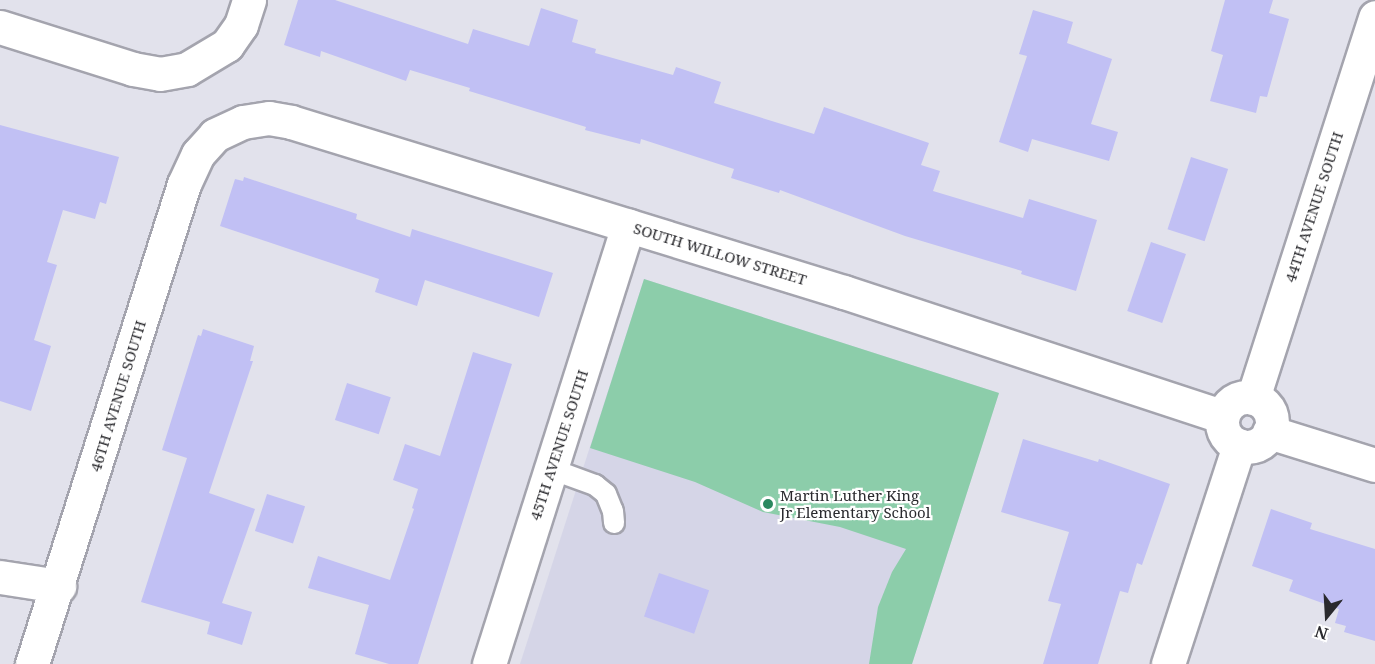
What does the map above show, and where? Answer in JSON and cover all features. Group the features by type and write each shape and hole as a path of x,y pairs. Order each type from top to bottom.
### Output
{"street":[{"path":"0,27 133,69 160,74 187,69 227,45 241,25 249,0"},
{"name":"44TH AVENUE SOUTH","path":"1253,398 1375,17"},
{"name":"SOUTH WILLOW STREET","path":"214,135 243,122 269,118 291,122 844,292 1222,416"},
{"name":"46TH AVENUE SOUTH","path":"32,664 59,586 184,184 198,154 214,135"},
{"name":"45TH AVENUE SOUTH","path":"489,664 628,226"},
{"path":"1253,398 1265,405 1269,412 1271,419 1269,432 1256,445 1239,445 1226,435 1222,416 1229,404 1236,399 1253,398"},
{"path":"1269,432 1375,465"},
{"path":"1168,664 1239,445"},
{"path":"0,577 59,586"}],"lane":[{"path":"551,470 595,485 606,494 613,511 614,523"}],"shaded area":[{"name":"Martin Luther King Jr Elementary School","path":"644,279 999,393 912,664 520,664"}],"green space":[{"path":"644,279 999,393 912,664 869,664 878,607 892,572 906,549 840,527 763,512 695,482 590,448"}],"building":[{"path":"298,0 335,0 468,44 473,29 529,46 541,8 578,20 572,42 596,49 595,53 673,75 676,67 721,82 714,103 814,134 824,107 929,143 921,165 940,171 933,191 1023,218 1029,199 1097,220 1076,291 1021,274 1022,271 905,236 780,190 779,193 731,178 734,169 641,139 640,144 585,130 586,127 410,70 406,81 321,51 320,57 284,45"},
{"path":"1225,0 1273,0 1269,13 1289,19 1267,97 1260,96 1256,113 1210,101 1223,55 1211,51"},
{"path":"1033,10 1073,22 1067,43 1112,59 1091,124 1118,132 1109,161 1032,139 1028,152 999,142 1027,56 1019,54"},
{"path":"0,125 119,157 106,204 100,202 95,219 63,210 47,262 57,265 34,340 51,346 31,411 0,401"},
{"path":"1191,157 1228,169 1205,241 1168,229"},
{"path":"244,177 357,214 356,219 410,237 412,229 553,273 539,317 425,280 417,306 375,292 379,279 220,226 235,179 243,181"},
{"path":"1151,242 1186,254 1162,323 1127,311"},
{"path":"203,329 254,346 250,361 253,361 209,493 255,509 222,603 252,612 242,645 207,634 210,622 141,602 187,458 162,450 198,335 201,336"},
{"path":"473,352 512,364 418,664 389,664 355,654 369,605 308,588 318,556 390,580 414,509 412,508 418,489 393,480 405,444 440,456"},
{"path":"347,383 391,397 379,434 335,420"},
{"path":"1023,439 1098,462 1099,459 1170,484 1142,565 1137,563 1128,593 1120,591 1098,664 1043,664 1061,604 1048,601 1069,532 1001,512"},
{"path":"267,494 305,506 293,543 255,531"},
{"path":"1271,509 1312,523 1310,529 1375,549 1375,641 1344,632 1346,626 1335,623 1339,609 1289,591 1293,580 1252,566"},
{"path":"659,573 709,590 694,634 644,616"}],"place":[{"name":"Martin Luther King Jr Elementary School","path":"768,504"}]}
